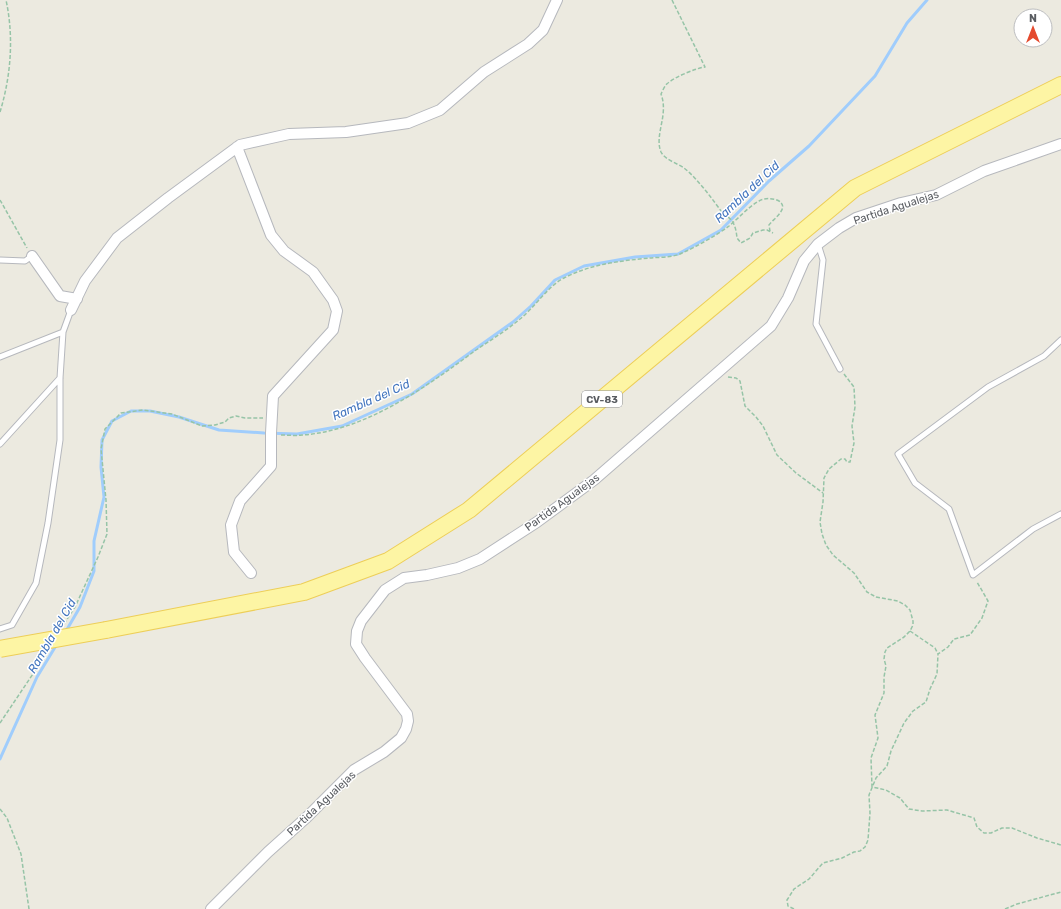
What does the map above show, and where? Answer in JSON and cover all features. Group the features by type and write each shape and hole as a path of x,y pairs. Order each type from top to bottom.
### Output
{"main road":[{"name":"CV-83","path":"0,649 304,592 388,561 469,510 855,188 1061,86"}],"street":[{"path":"71,310 85,281 117,238 240,145 289,134 346,132 408,123 440,110 484,72 528,44 542,30 556,0"},
{"name":"Partida Agualejas","path":"211,909 354,770 384,752 401,738 406,729 408,721 407,714 356,644 357,631 361,621 385,590 404,578 427,575 458,568 480,559 537,522 594,480 771,326 788,298 804,261 818,244 839,228 856,218 901,203 936,195 984,171 1061,144"},
{"path":"237,147 271,235 284,251 313,272 334,300 337,311 333,330 274,396 271,435 271,466 240,502 231,525 234,552 251,573"},
{"path":"32,256 60,296 77,299"}],"lane":[{"path":"818,244 823,260 816,324 840,370"},
{"path":"0,260 25,261 32,256"},
{"path":"0,629 12,625 36,582 48,523 60,440 60,378 63,332 71,310"},
{"path":"0,357 63,332"},
{"path":"1061,340 1044,356 988,387 898,454 915,483 949,509 973,575 1033,528 1061,514"},
{"path":"0,444 60,378"}],"path":[{"path":"0,112 4,100 11,56 6,0"},
{"path":"672,0 705,67 688,72 668,83 662,91 661,94 664,101 664,110 659,137 660,149 665,157 688,172 724,215 730,217 737,231 737,238 741,243 750,238 753,233 763,230 773,233"},
{"path":"271,435 302,435 329,431 355,423 393,406 437,379 520,319 555,284 581,270 622,261 681,254 722,231 760,201 770,199 776,200 782,205 782,210 780,214 771,221 769,226 770,231"},
{"path":"0,200 32,256"},
{"path":"721,370 728,376 739,379 745,406 763,426 777,455 796,473 824,493"},
{"path":"840,370 854,387 855,407 852,426 854,443 851,451 850,462 847,462 845,459 841,459 829,469 824,478 824,493 820,522 822,534 826,546 833,555 854,572 867,592 876,597 898,601 910,610 913,621 910,631 904,637 887,648 885,652 884,659 886,666 884,693 875,715 878,738 871,758 872,787"},
{"path":"63,626 75,607 107,534 106,500 101,449 105,429 121,414 143,410 172,414 202,426 215,425 236,416 253,419 272,417"},
{"path":"938,654 948,647 954,638 970,635 982,618 988,601 973,575"},
{"path":"794,909 788,908 787,900 794,889 810,879 823,863 842,858 854,852 860,851 865,847 868,840 870,813 869,795 872,787 876,778 887,766 891,751 904,723 913,712 926,702 937,674 938,654 935,648 910,631"},
{"path":"0,723 47,652"},
{"path":"872,787 886,790 900,798 909,809 922,811 940,809 974,818 978,827 984,833 991,833 1002,828 1012,828 1061,845"},
{"path":"0,809 7,818 21,854 29,909"},
{"path":"1005,909 1017,904 1061,892"}],"waterway":[{"name":"Rambla del Cid","path":"66,631 80,607 94,571 94,541 104,497 101,467 102,440 112,421 131,411 150,411 179,417 219,430 297,434 342,426 412,394 513,322 531,306 555,280 584,266 635,257 678,254 721,230 769,181 809,146 875,76 907,23 927,0"},
{"name":"Rambla del Cid","path":"0,759 37,677 57,644"}]}
